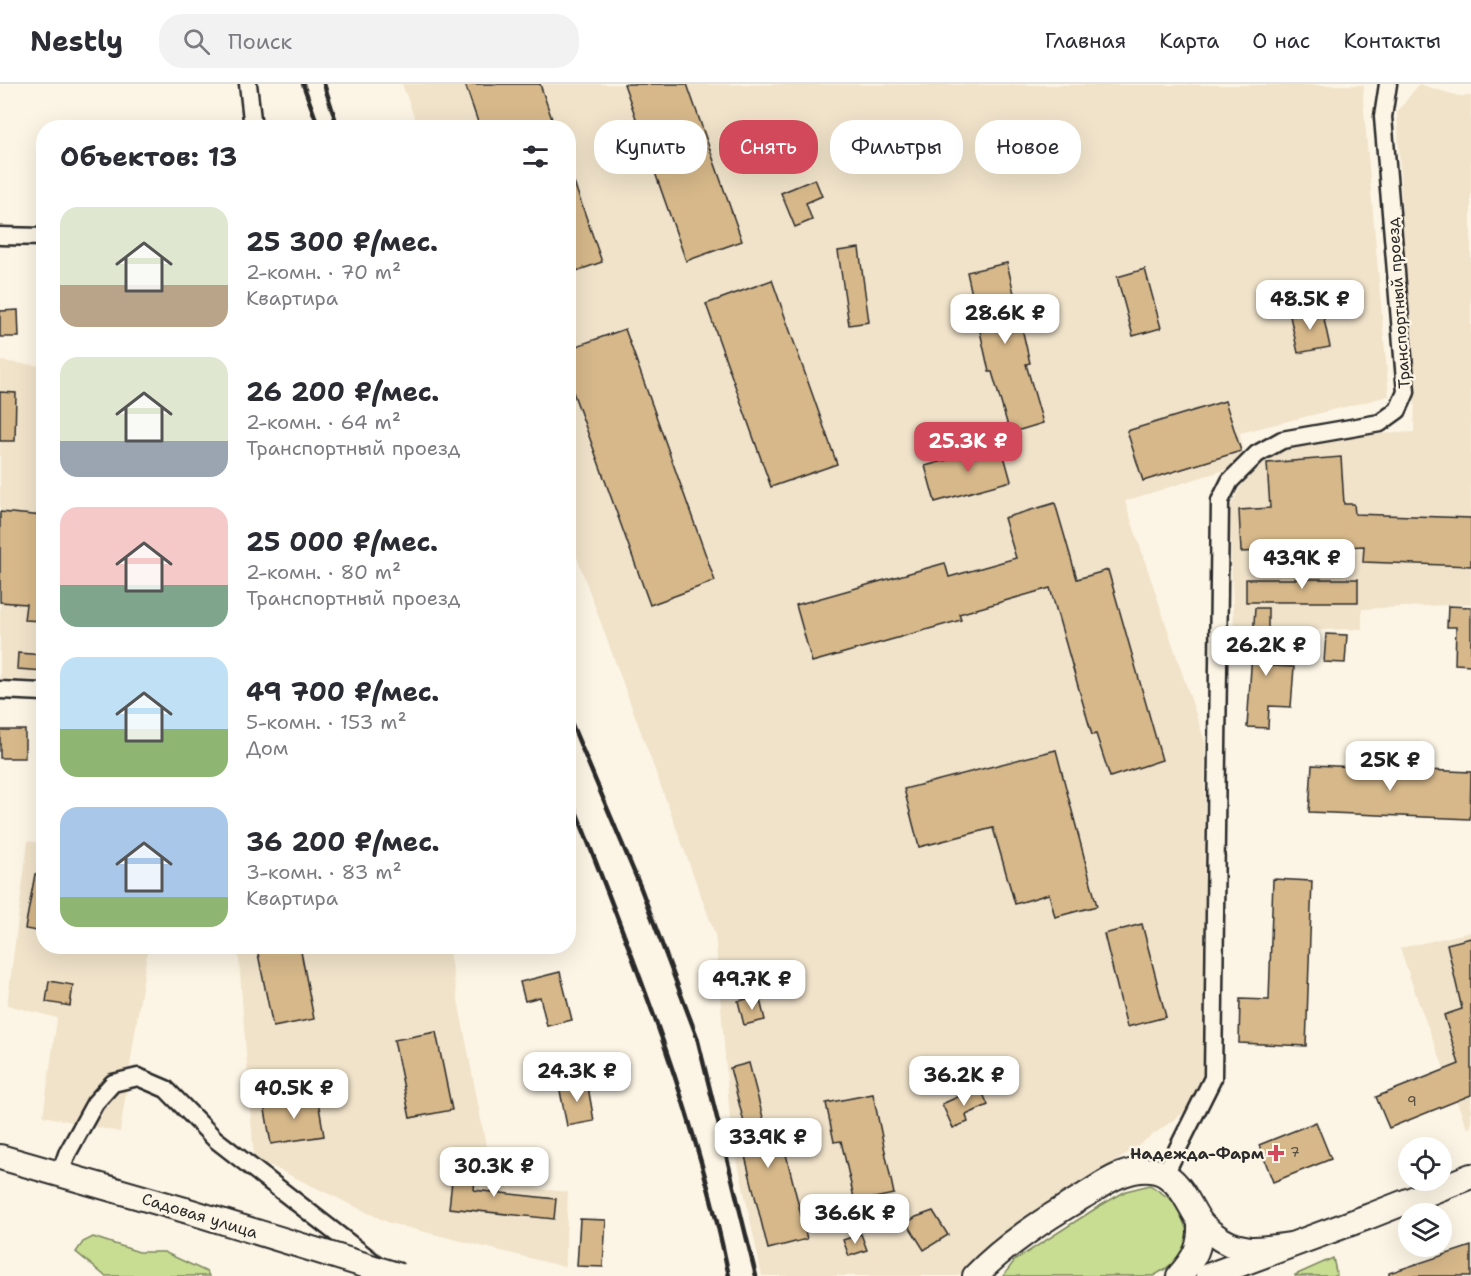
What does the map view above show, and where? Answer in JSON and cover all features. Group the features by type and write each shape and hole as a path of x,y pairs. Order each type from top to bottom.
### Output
{"main road":[{"name":"Садовая улица","path":"0,1157 186,1210 400,1276"},
{"path":"975,1276 984,1266 1033,1228 1117,1176 1138,1170 1153,1170 1165,1174 1187,1198 1200,1223 1228,1244 1239,1248 1261,1249 1290,1245"},
{"path":"1208,1276 1471,1176"},
{"path":"1179,1276 1197,1253 1200,1223"},
{"path":"1253,1276 1290,1245"}],"street":[{"path":"248,84 253,120"},
{"name":"Транспортный проезд","path":"1165,1174 1213,1078 1220,501 1230,481 1265,449 1282,440 1380,423 1398,410 1406,392 1383,117 1388,84"},
{"path":"0,236 36,237"},
{"path":"0,690 36,692"},
{"path":"60,1174 67,1154 95,1104 112,1083 138,1077 166,1089 215,1139 392,1276"}],"shaded area":[{"path":"402,84 1364,85 1363,98 1389,396 1240,433 1244,464 1125,501 1205,741 1204,1098 957,1276 762,1276 731,1131 715,934 576,555 576,120 415,120"},
{"path":"1419,84 1459,96 1471,96 1471,604 1362,609 1362,629 1234,632 1229,510 1240,487 1258,463 1281,450 1360,435 1414,432 1415,395 1404,251 1397,112"},
{"path":"0,361 36,365 36,681 0,679"},
{"path":"28,841 36,842 36,954 147,954 120,1132 43,1116 57,1018 7,1005"},
{"path":"1471,932 1471,1127 1467,1128 1400,948"},
{"path":"239,954 449,954 488,1156 488,1183 568,1192 565,1267 389,1223 254,1158"}],"green space":[{"path":"1150,1185 1176,1203 1189,1236 1180,1255 1160,1272 1153,1276 1003,1276 1015,1260 1098,1207 1126,1191"},
{"path":"93,1237 139,1252 164,1252 207,1272 209,1276 105,1276 76,1252 83,1242"},
{"path":"1333,1258 1337,1276 1295,1276 1295,1275"}],"building":[{"path":"465,84 540,84 552,120 477,120"},
{"path":"624,84 687,84 700,120 637,120"},
{"path":"707,141 742,241 686,261 656,174 707,174"},
{"path":"815,179 822,196 806,203 812,220 795,227 781,193"},
{"path":"576,188 602,262 576,271"},
{"path":"859,248 869,322 849,325 838,251"},
{"path":"1007,263 1030,363 1026,364 1043,423 1010,433 992,372 989,372 967,272"},
{"path":"1145,269 1161,328 1133,336 1117,277"},
{"path":"772,280 837,464 771,487 706,304"},
{"path":"18,310 19,337 0,337 0,311"},
{"path":"1322,310 1330,347 1298,353 1290,316"},
{"path":"625,329 715,581 650,605 576,400 576,346"},
{"path":"0,392 16,393 15,441 0,441"},
{"path":"1225,401 1241,451 1143,481 1127,431"},
{"path":"1001,445 1011,481 935,502 925,466"},
{"path":"1341,457 1344,504 1354,504 1355,514 1471,518 1471,566 1363,562 1364,546 1241,552 1239,510 1270,508 1267,463"},
{"path":"1055,503 1077,579 1108,570 1162,760 1110,777 1096,734 1092,735 1050,588 959,614 961,620 812,662 796,605 945,563 949,577 1016,558 1004,518"},
{"path":"0,512 36,515 36,621 24,620 26,604 0,602"},
{"path":"1246,579 1358,579 1358,602 1246,602"},
{"path":"1448,606 1471,607 1471,665 1455,664 1456,627 1447,627"},
{"path":"1255,608 1268,608 1268,650 1273,650 1272,666 1294,667 1291,707 1269,706 1268,728 1247,727"},
{"path":"1326,634 1347,635 1345,663 1324,662"},
{"path":"18,653 36,654 36,670 17,669"},
{"path":"0,730 25,730 25,758 0,758"},
{"path":"1056,750 1097,906 1055,917 1049,894 1015,904 993,828 919,847 904,789"},
{"path":"1312,765 1471,772 1470,819 1309,812"},
{"path":"35,874 36,874 36,931 25,929"},
{"path":"1273,879 1312,881 1306,1046 1239,1043 1240,999 1269,1000"},
{"path":"1142,924 1166,1017 1127,1027 1104,934"},
{"path":"1471,938 1471,1095 1389,1128 1376,1097 1459,1064 1444,1015 1462,1009 1447,944"},
{"path":"258,954 302,954 314,1019 273,1027"},
{"path":"560,972 572,1020 547,1026 540,997 525,1001 520,982"},
{"path":"49,981 73,985 70,1006 46,1002"},
{"path":"759,996 765,1020 744,1025 738,1001"},
{"path":"436,1032 452,1110 410,1118 394,1040"},
{"path":"749,1063 768,1137 781,1134 807,1239 768,1249 742,1144 749,1142 730,1068"},
{"path":"587,1081 594,1121 567,1126 559,1086"},
{"path":"980,1087 988,1105 966,1115 968,1122 953,1128 942,1104"},
{"path":"873,1094 894,1194 855,1202 841,1141 834,1142 826,1103"},
{"path":"317,1095 324,1136 271,1144 264,1104"},
{"path":"1316,1122 1331,1159 1273,1182 1259,1145"},
{"path":"454,1163 476,1165 474,1190 556,1199 554,1219 449,1208"},
{"path":"933,1211 948,1235 924,1250 907,1223"},
{"path":"580,1219 606,1220 603,1267 577,1266"},
{"path":"861,1234 867,1250 849,1256 843,1240"},
{"path":"1471,1246 1471,1276 1389,1276 1389,1273 1438,1257 1452,1257 1452,1252"}],"railway":[{"path":"303,84 316,120"},
{"path":"324,84 335,120"},
{"path":"576,734 640,886 697,1037 756,1276"},
{"path":"576,811 659,1030 698,1152 729,1276"}],"place":[{"name":"Надежда-Фарм","path":"1276,1153"}]}
